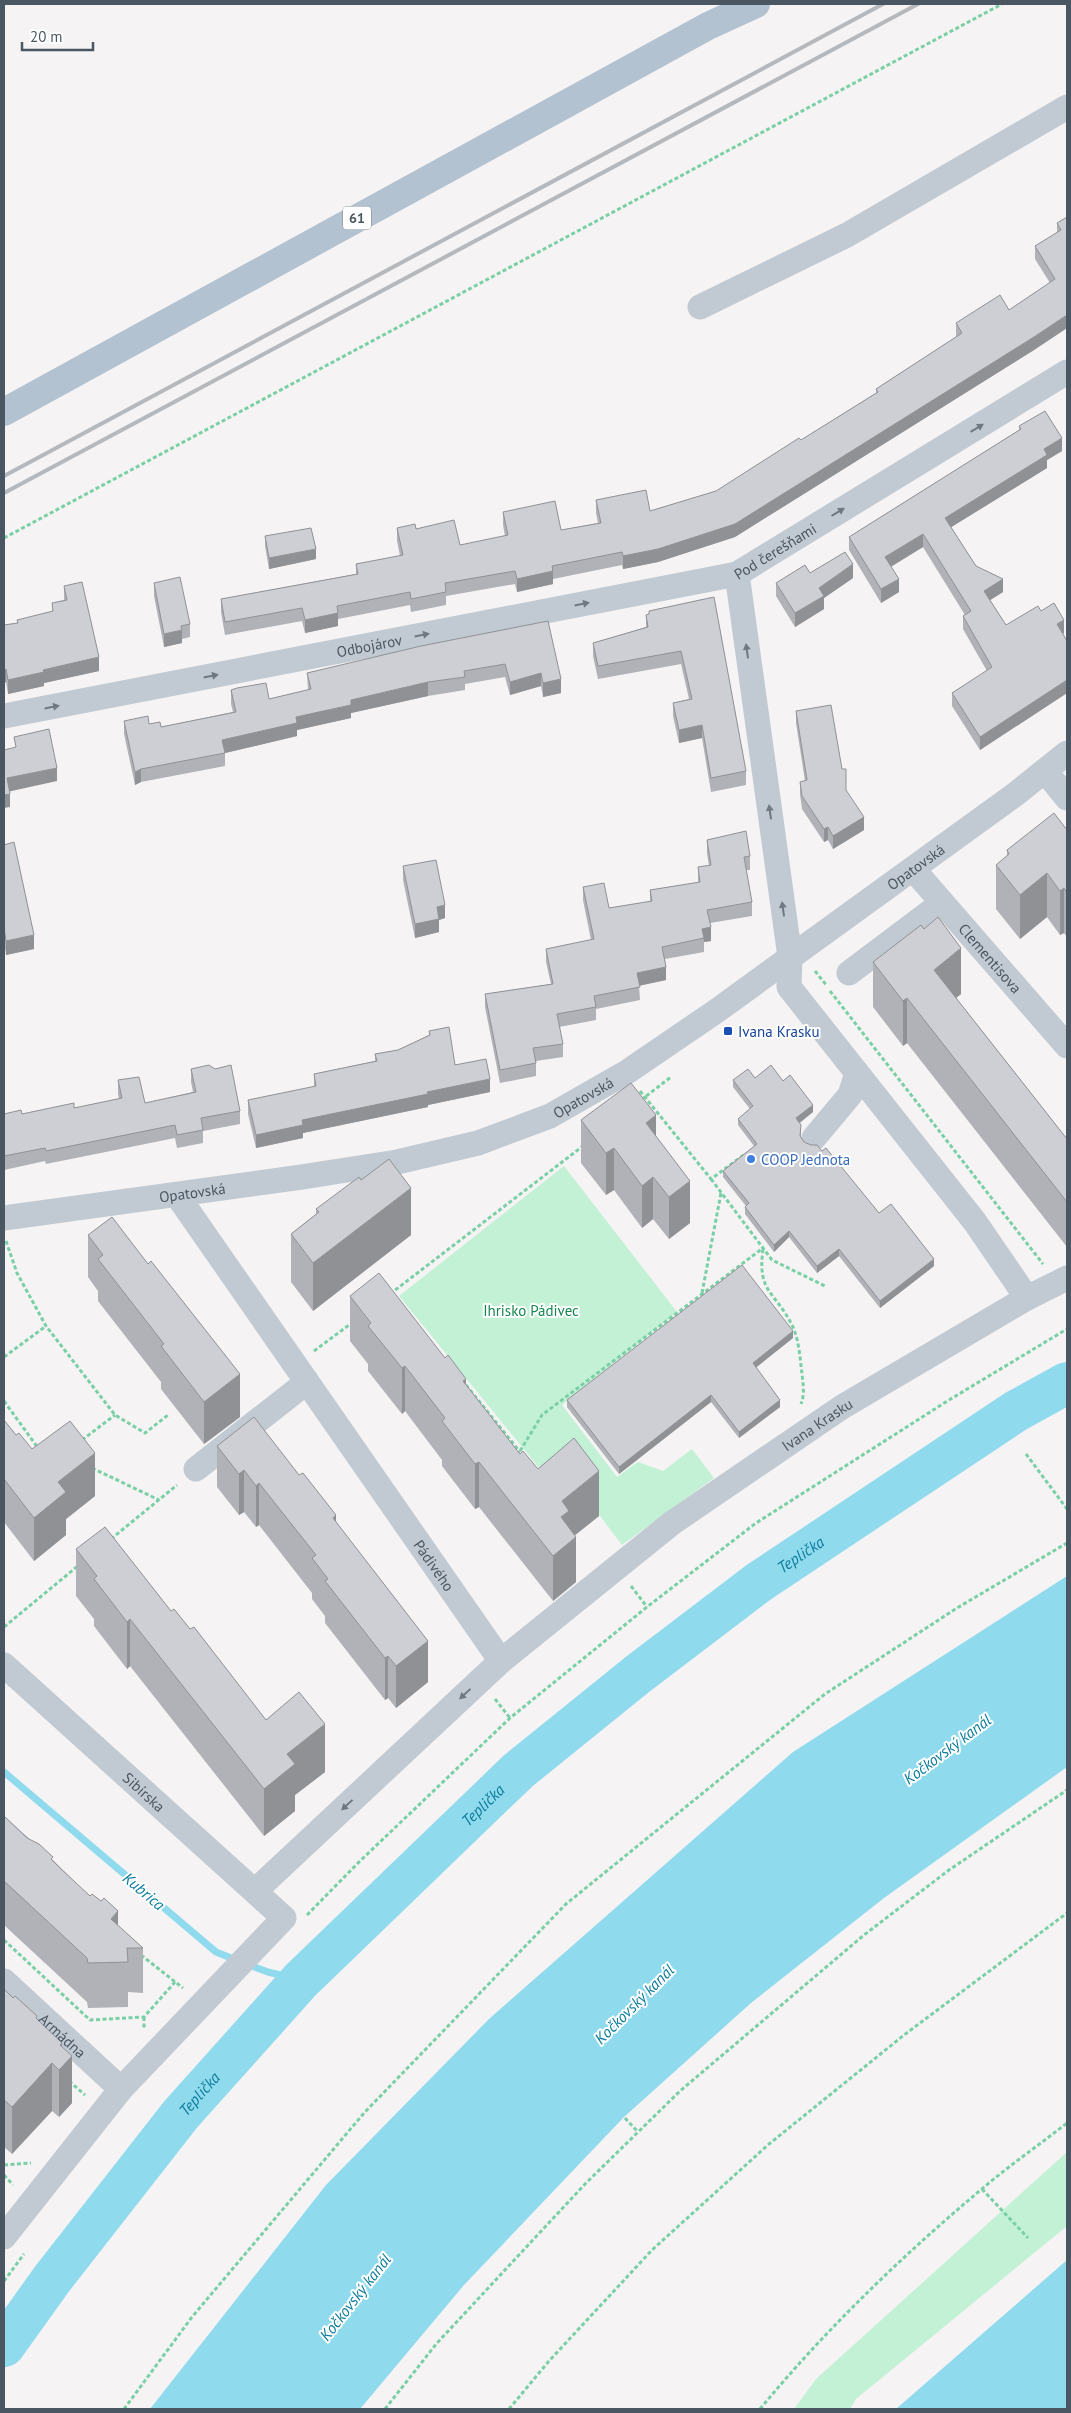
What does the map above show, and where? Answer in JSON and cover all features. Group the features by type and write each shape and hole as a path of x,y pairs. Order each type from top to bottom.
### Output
{"main road":[{"name":"61","path":"708,26 740,4"},
{"name":"61","path":"4,412 708,26 756,4"}],"street":[{"path":"700,307 847,235 1067,107"},
{"name":"Pod čerešňami","path":"800,961 736,574 1067,372"},
{"name":"Odbojárov","path":"4,716 736,574"},
{"name":"Opatovská","path":"4,1228 177,1195 397,1162 478,1143 550,1116 634,1067 716,1012 800,961 913,869 1067,753"},
{"path":"1045,771 1067,798"},
{"name":"Clementisova","path":"913,869 1067,1046"},
{"path":"849,973 942,904"},
{"path":"800,961 789,987 975,1222 1026,1298"},
{"path":"814,1138 850,1095 857,1073"},
{"name":"Pádivého","path":"177,1195 501,1660"},
{"name":"Ivana Krasku","path":"501,1660 687,1513 842,1407 1026,1298 1057,1273"},
{"path":"196,1469 301,1373"},
{"path":"255,1891 501,1660"},
{"name":"Sibírska","path":"4,1665 255,1891 293,1919"},
{"path":"7,2224 121,2089 262,1942 293,1919"},
{"name":"Armádna","path":"4,1981 121,2089"}],"path":[{"path":"4,538 1002,4"},
{"path":"800,961 1057,1273"},
{"path":"637,1103 671,1076"},
{"path":"645,1097 711,1179 772,1260 825,1286"},
{"path":"664,1119 668,1116"},
{"path":"384,1299 590,1140"},
{"path":"711,1179 745,1154"},
{"path":"702,1293 721,1193"},
{"path":"4,1228 16,1273 46,1326 115,1415 146,1433 168,1415"},
{"path":"520,1451 542,1415 763,1248"},
{"path":"763,1248 761,1265 763,1281 793,1326 798,1344 804,1388 803,1398 797,1408"},
{"path":"391,1293 397,1301"},
{"path":"301,1373 354,1321"},
{"path":"4,1357 46,1326"},
{"path":"293,1919 359,1862 510,1718 647,1607 756,1524 949,1400 1067,1328"},
{"path":"465,1384 526,1458"},
{"path":"4,1401 44,1456"},
{"path":"78,1443 115,1415"},
{"path":"1026,1454 1067,1509"},
{"path":"89,1467 159,1500"},
{"path":"107,1542 196,1469"},
{"path":"124,2409 192,2317 364,2113 566,1904 825,1694 957,1608 1067,1544"},
{"path":"4,1627 85,1560"},
{"path":"493,1696 510,1718"},
{"path":"385,2409 437,2344 586,2183 680,2091 864,1936 949,1870 1067,1790"},
{"path":"510,2409 549,2361 652,2250 769,2144 904,2035 1067,1913"},
{"path":"4,1940 90,2020 144,2017 175,1982"},
{"path":"137,1953 175,1982 210,1998"},
{"path":"626,2118 638,2132"},
{"path":"760,2409 836,2323 982,2189 1067,2123"},
{"path":"982,2189 1028,2238"}],"green space":[{"name":"Ihrisko Pádivec","path":"564,1166 677,1312 562,1405 617,1477 638,1462 663,1471 692,1449 714,1478 622,1545 572,1479 558,1491 399,1296"},
{"path":"1067,2152 1067,2226 856,2399 850,2409 794,2409 816,2379"}],"water":[{"name":"Kočkovský kanál","path":"1067,1576 1067,1767 884,1898 751,2003 624,2117 464,2285 360,2409 150,2409 326,2185 489,2019 793,1752"},
{"path":"1067,2260 1067,2409 896,2409"}],"building":[{"path":"1067,217 1067,315 735,524 658,549 623,556 622,552 552,566 553,571 517,579 515,571 445,583 446,592 411,599 410,592 337,606 338,613 305,620 302,608 225,622 221,599 358,574 356,564 403,555 397,528 415,524 416,529 454,520 460,545 508,535 503,512 555,501 561,530 601,523 596,500 646,490 650,511 716,491 799,438 801,440 878,392 876,389 962,333 956,323 1000,295 1009,310 1055,279 1035,246 1061,230 1057,223"},
{"path":"1045,411 1062,438 1044,449 1047,455 945,518 976,566 1003,579 984,591 1006,625 1038,606 1041,611 1054,603 1064,620 1057,624 1067,641 1067,680 980,737 952,693 992,667 963,616 971,611 923,534 885,557 899,579 881,589 849,537 1021,429 1019,426"},
{"path":"311,528 316,549 269,558 265,536"},
{"path":"845,552 853,564 819,588 824,596 795,613 776,583 805,565 810,573"},
{"path":"180,577 190,624 181,626 182,630 164,634 154,583"},
{"path":"82,582 99,657 8,680 6,669 4,670 4,625 18,623 17,620 53,611 52,603 67,600 64,586"},
{"path":"714,597 746,771 711,778 702,725 679,730 673,703 692,699 681,651 598,666 593,643 648,627 646,615 649,614 649,611"},
{"path":"548,621 561,679 543,683 541,673 510,682 505,664 464,671 465,677 428,682 351,700 351,705 296,717 297,723 222,740 225,753 141,769 135,772 124,721 148,716 149,724 160,722 161,727 236,712 231,690 237,688 266,683 269,699 311,689 307,673 421,646"},
{"path":"831,705 842,769 846,769 846,790 864,817 833,836 828,827 824,829 802,796 800,782 807,780 796,711"},
{"path":"49,729 57,768 7,778 10,794 4,795 4,750 16,747 14,737"},
{"path":"1054,813 1067,830 1067,893 1064,888 1060,891 1047,873 1020,895 996,865 1009,854 1007,850"},
{"path":"746,831 750,856 744,857 752,902 707,910 711,927 702,929 704,938 662,947 666,967 637,973 640,987 594,996 596,1007 557,1014 563,1044 533,1048 536,1063 500,1070 485,994 553,984 546,949 594,939 583,887 604,883 609,908 652,901 650,890 700,882 698,867 711,865 707,840"},
{"path":"14,842 34,935 6,941 4,928 4,845"},
{"path":"436,860 445,905 437,907 439,919 415,924 403,866"},
{"path":"938,917 961,948 934,970 1067,1139 1067,1202 907,998 903,1001 873,962 921,925 924,929"},
{"path":"449,1027 455,1065 486,1059 490,1079 302,1120 303,1125 256,1135 248,1100 316,1086 314,1074 377,1061 375,1054 398,1050 430,1035 429,1031"},
{"path":"209,1065 215,1069 231,1065 240,1111 201,1118 203,1130 177,1135 175,1125 46,1151 45,1148 4,1156 4,1114 21,1110 22,1114 74,1103 74,1108 122,1098 118,1080 139,1077 145,1103 196,1092 191,1069"},
{"path":"771,1065 783,1081 790,1075 813,1105 796,1118 801,1125 800,1136 804,1142 817,1145 822,1151 826,1148 879,1213 891,1204 934,1259 880,1301 839,1249 817,1266 789,1231 774,1245 745,1207 749,1203 723,1171 757,1144 738,1119 753,1106 733,1080 748,1069 755,1078"},
{"path":"631,1083 656,1115 646,1123 690,1181 669,1197 653,1177 642,1186 614,1148 606,1153 581,1120"},
{"path":"389,1159 411,1188 313,1263 291,1234 319,1212 316,1209 359,1177 361,1180"},
{"path":"112,1217 148,1264 151,1261 240,1374 204,1402 161,1346 164,1344 98,1259 103,1255 88,1235"},
{"path":"742,1265 793,1331 753,1363 780,1400 739,1432 711,1395 619,1467 567,1400"},
{"path":"379,1273 445,1358 448,1355 466,1379 463,1381 520,1454 523,1451 538,1469 574,1438 599,1471 562,1501 569,1511 561,1517 576,1537 553,1556 479,1462 475,1464 442,1421 445,1418 405,1366 402,1368 368,1326 371,1323 350,1296"},
{"path":"254,1417 299,1475 303,1473 336,1515 333,1518 428,1641 396,1666 388,1656 385,1658 325,1581 328,1579 312,1558 316,1555 259,1483 256,1486 244,1470 239,1474 217,1446"},
{"path":"4,1420 16,1435 19,1433 32,1449 70,1421 95,1453 58,1482 66,1492 34,1518 4,1479"},
{"path":"105,1527 171,1611 174,1609 190,1629 194,1627 266,1720 299,1692 325,1724 287,1754 295,1764 264,1789 130,1619 127,1622 94,1579 97,1576 76,1549"},
{"path":"4,1816 27,1838 39,1844 53,1857 51,1859 90,1896 92,1894 101,1901 104,1898 118,1911 111,1919 143,1948 127,1948 128,1962 88,1963 87,1958 4,1881"},
{"path":"4,1989 13,1998 15,1996 37,2016 36,2018 62,2043 60,2045 72,2056 59,2070 52,2063 12,2107 4,2100"}],"waterway":[{"name":"Teplička","path":"4,2346 52,2279 181,2114 301,1980 518,1771 638,1674 759,1582 1016,1411 1067,1383"},
{"name":"Kubrica","path":"4,1772 216,1952 236,1960"},
{"name":"Kubrica","path":"246,1964 268,1972 301,1980"}],"railway":[{"path":"4,476 883,4"},
{"path":"4,493 918,4"}],"place":[{"name":"Ivana Krasku","path":"728,1031"},
{"name":"COOP Jednota","path":"751,1159"}]}
